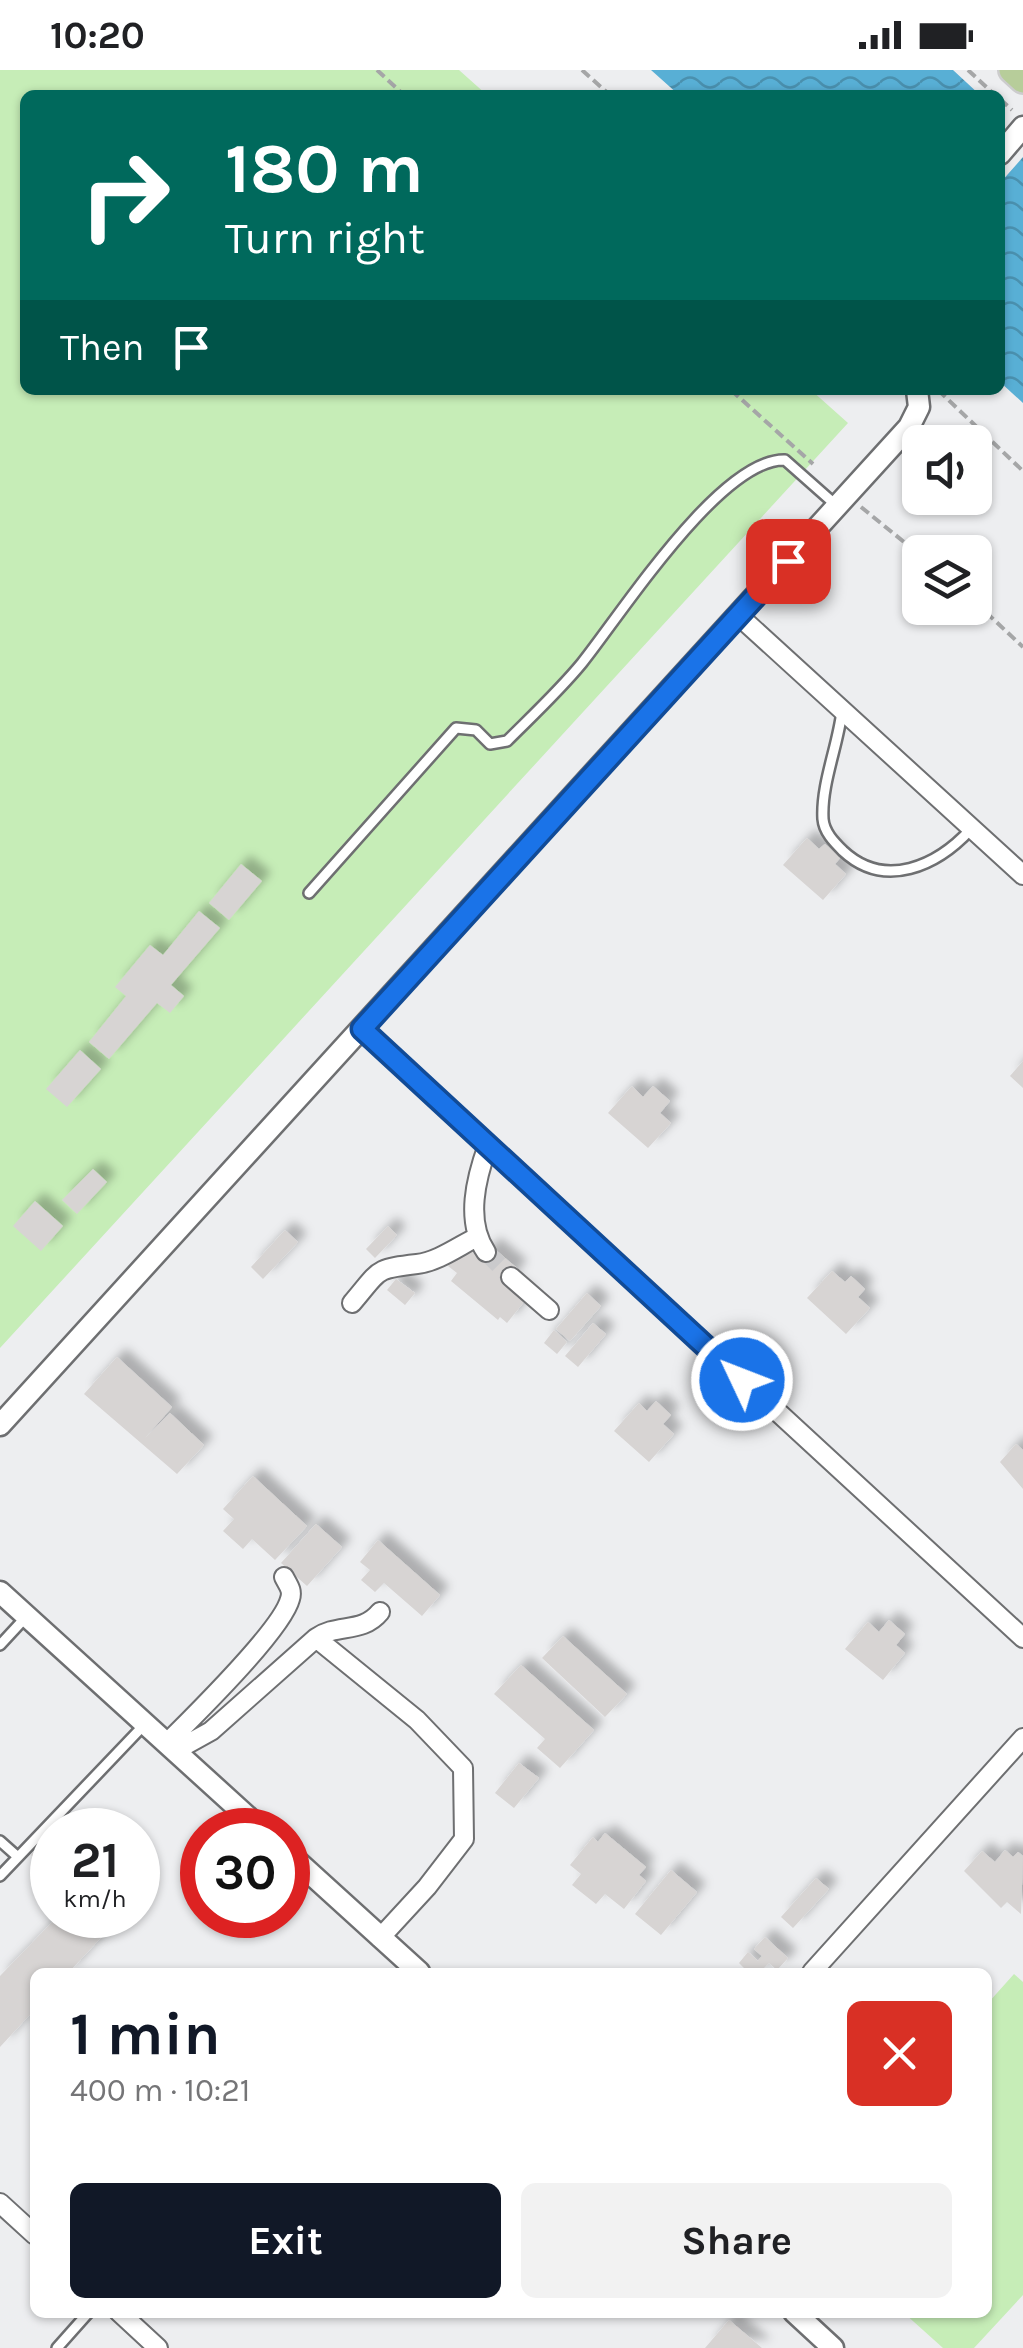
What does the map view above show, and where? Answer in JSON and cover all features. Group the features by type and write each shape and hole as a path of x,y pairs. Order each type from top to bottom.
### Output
{"main road":[{"path":"1012,70 1023,80"}],"street":[{"path":"1005,148 1022,129"},
{"path":"0,1425 911,424 918,395"},
{"path":"739,616 1023,874"},
{"path":"362,1029 1023,1638"},
{"path":"352,1302 376,1274 391,1264 416,1264 481,1245 475,1190 488,1145"},
{"path":"511,1277 549,1310"},
{"path":"171,1747 290,1602 291,1590 284,1578"},
{"path":"0,1592 238,1808"},
{"path":"171,1747 211,1731 326,1631 368,1625 380,1612"},
{"path":"316,1638 417,1720 463,1768 464,1839 428,1888 380,1938"},
{"path":"816,1968 1023,1738"},
{"path":"310,1873 414,1968"},
{"path":"0,2204 30,2231"},
{"path":"126,2318 158,2348"},
{"path":"800,2318 828,2347"}],"lane":[{"path":"309,893 456,728 476,730 490,744 507,742 579,667 722,490 752,466 785,460 842,500"},
{"path":"842,710 822,821 831,840 870,870 918,868 943,856 971,829"},
{"path":"0,1645 26,1616"},
{"path":"0,1876 145,1724"},
{"path":"0,1840 18,1857"},
{"path":"56,2348 84,2318"}],"path":[{"path":"376,70 398,90"},
{"path":"582,70 604,90"},
{"path":"968,70 990,90"},
{"path":"737,395 818,468"},
{"path":"943,395 1023,471"},
{"path":"842,500 902,542"},
{"path":"992,618 1023,647"}],"green space":[{"path":"0,70 459,70 481,90 20,90 20,395 817,395 848,423 0,1348"},
{"path":"1014,1974 1023,1982 1023,2295 974,2348 943,2348 910,2318 992,2318 992,1999"}],"water":[{"path":"651,70 953,70 975,90 673,90"},
{"path":"1023,157 1023,403 1005,387 1005,177"}],"building":[{"path":"807,838 819,849 825,844 840,858 835,864 846,874 823,900 783,865"},
{"path":"241,864 262,881 229,920 209,903"},
{"path":"199,911 220,928 171,985 184,996 170,1013 157,1003 109,1059 89,1042 126,996 115,987 150,945 163,955"},
{"path":"80,1050 101,1069 67,1107 46,1089"},
{"path":"1023,1061 1023,1088 1010,1076"},
{"path":"632,1086 643,1097 653,1086 670,1101 660,1113 671,1123 648,1148 608,1113"},
{"path":"93,1169 107,1182 77,1214 62,1200"},
{"path":"35,1201 63,1226 41,1251 13,1226"},
{"path":"388,1226 397,1235 375,1258 366,1249"},
{"path":"285,1230 298,1242 263,1279 251,1267"},
{"path":"466,1244 482,1258 491,1246 518,1269 507,1282 527,1298 507,1323 451,1281 457,1273 448,1266"},
{"path":"832,1271 845,1282 851,1276 865,1289 858,1297 870,1308 846,1334 807,1298"},
{"path":"396,1279 415,1293 405,1305 387,1290"},
{"path":"587,1293 601,1306 570,1341 556,1329"},
{"path":"593,1323 606,1334 578,1367 565,1356"},
{"path":"554,1330 567,1342 557,1354 544,1343"},
{"path":"117,1357 172,1407 145,1438 170,1413 204,1445 177,1474 84,1394"},
{"path":"656,1401 671,1415 663,1424 674,1434 649,1462 614,1431 639,1403 647,1411"},
{"path":"1016,1444 1023,1450 1023,1489 1000,1462"},
{"path":"253,1476 307,1526 275,1560 252,1539 243,1549 223,1531 234,1519 223,1509"},
{"path":"316,1524 342,1547 307,1586 281,1563"},
{"path":"378,1540 440,1595 422,1616 384,1583 375,1592 361,1580 370,1570 360,1562"},
{"path":"889,1620 905,1634 896,1645 905,1653 883,1680 845,1649 868,1622 879,1632"},
{"path":"563,1636 627,1694 605,1717 542,1658"},
{"path":"521,1665 594,1730 560,1768 537,1748 545,1739 494,1694"},
{"path":"519,1763 539,1778 514,1808 495,1793"},
{"path":"605,1833 646,1867 639,1875 646,1881 624,1909 605,1894 596,1904 572,1885 581,1874 570,1865 593,1837 598,1842"},
{"path":"1005,1850 1013,1857 1018,1852 1023,1856 1021,1914 1007,1902 1001,1908 964,1871 982,1851 995,1862"},
{"path":"671,1870 697,1892 661,1935 635,1914"},
{"path":"816,1878 829,1889 793,1928 781,1917"},
{"path":"765,1937 788,1958 779,1968 769,1963 764,1968 744,1968 739,1963 748,1952 758,1961 762,1956 754,1949"},
{"path":"37,1938 101,1938 73,1968 30,1968 30,2014 0,2047 0,1976"},
{"path":"729,2320 762,2348 705,2348"}],"tunnel":[{"path":"486,1252 511,1277"}],"route":[{"path":"742,1380 362,1029 788,561"}]}
